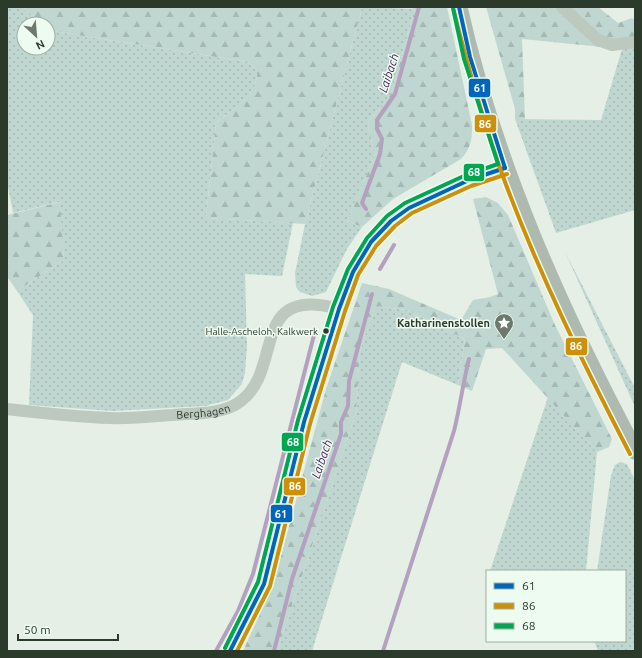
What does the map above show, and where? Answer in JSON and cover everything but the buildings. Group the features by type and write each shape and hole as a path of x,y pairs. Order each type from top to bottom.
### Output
{"street":[{"path":"459,7 470,57 505,168 532,236 560,297 635,451"},
{"path":"562,7 598,40 612,45 635,42"},
{"path":"230,651 264,584 304,422 339,309 354,272 368,248 391,221 409,208 469,180 505,168"},
{"name":"Berghagen","path":"7,409 111,418 201,413 230,408 251,392 259,378 271,335 279,319 290,308 308,304 339,309"}],"green space":[{"path":"7,7 22,7 33,16 16,16 16,56 56,56 56,32 248,62 257,71 257,80 254,88 244,101 216,122 206,218 293,223 282,276 245,274 247,346 245,373 242,384 228,400 205,406 112,411 29,405 33,315 17,291 64,260 59,202 13,213 7,182"},
{"path":"22,7 362,7 305,224 206,218 216,122 244,101 254,87 257,80 257,71 248,62 56,32 56,16 33,16"},
{"path":"362,7 415,9 391,94 370,120 368,126 375,155 347,221 362,227 347,249 326,292 312,296 300,292 296,287 295,273 305,224"},
{"path":"403,7 447,7 472,125 471,139 467,151 461,159 393,199 362,227 347,221 375,155 368,126 370,120 391,94 415,9"},
{"path":"486,7 598,7 618,23 632,18 635,20 635,38 622,49 522,39 525,119 515,119 515,109"},
{"path":"635,46 635,210 556,233 515,119 601,120 622,49"},
{"path":"486,197 498,203 508,215 555,325 612,439 609,447 597,452 502,348 486,349 472,391 458,385 465,339 407,310 376,306 360,351 356,413 277,651 243,651 273,586 326,389 362,283 389,289 461,320 473,300 498,294 473,199"},
{"path":"60,202 64,260 17,291 8,278 7,273 7,215"},
{"path":"565,252 635,388 635,407"},
{"path":"376,306 407,310 465,339 458,385 402,362 312,651 277,651 356,413 360,351"},
{"path":"548,397 597,452 586,570 490,570"},
{"path":"620,462 627,464 635,480 635,651 598,651 594,642 626,642 626,570 597,570 611,475 615,465"}],"waterway":[{"name":"Laibach","path":"366,209 362,203 380,154 382,139 377,129 377,120 395,94 419,7"},
{"name":"Laibach","path":"380,269 394,245"},
{"name":"Laibach","path":"274,651 292,579 341,434 341,422 348,406 349,381 372,294"},
{"path":"216,651 238,611 253,574 314,335"},
{"path":"383,651 454,431 469,359"}],"transit line":[{"name":"61","path":"459,7 470,57 505,168"},
{"name":"86","path":"453,8 483,117 505,182 533,252 563,320 630,454"},
{"name":"68","path":"225,648 258,582 298,420 333,307 348,269 367,238 387,216 405,203 466,175 498,164 464,59 453,8"},
{"name":"61","path":"230,651 264,584 304,422 339,309 353,272 371,242 391,221 409,208 469,180 505,168"},
{"name":"86","path":"237,651 270,586 310,424 345,311 358,275 376,246 395,226 412,213 471,186 507,174"}],"place":[{"name":"Halle-Ascheloh, Kalkwerk","path":"326,331"},
{"name":"Katharinenstollen","path":"504,340"}]}
